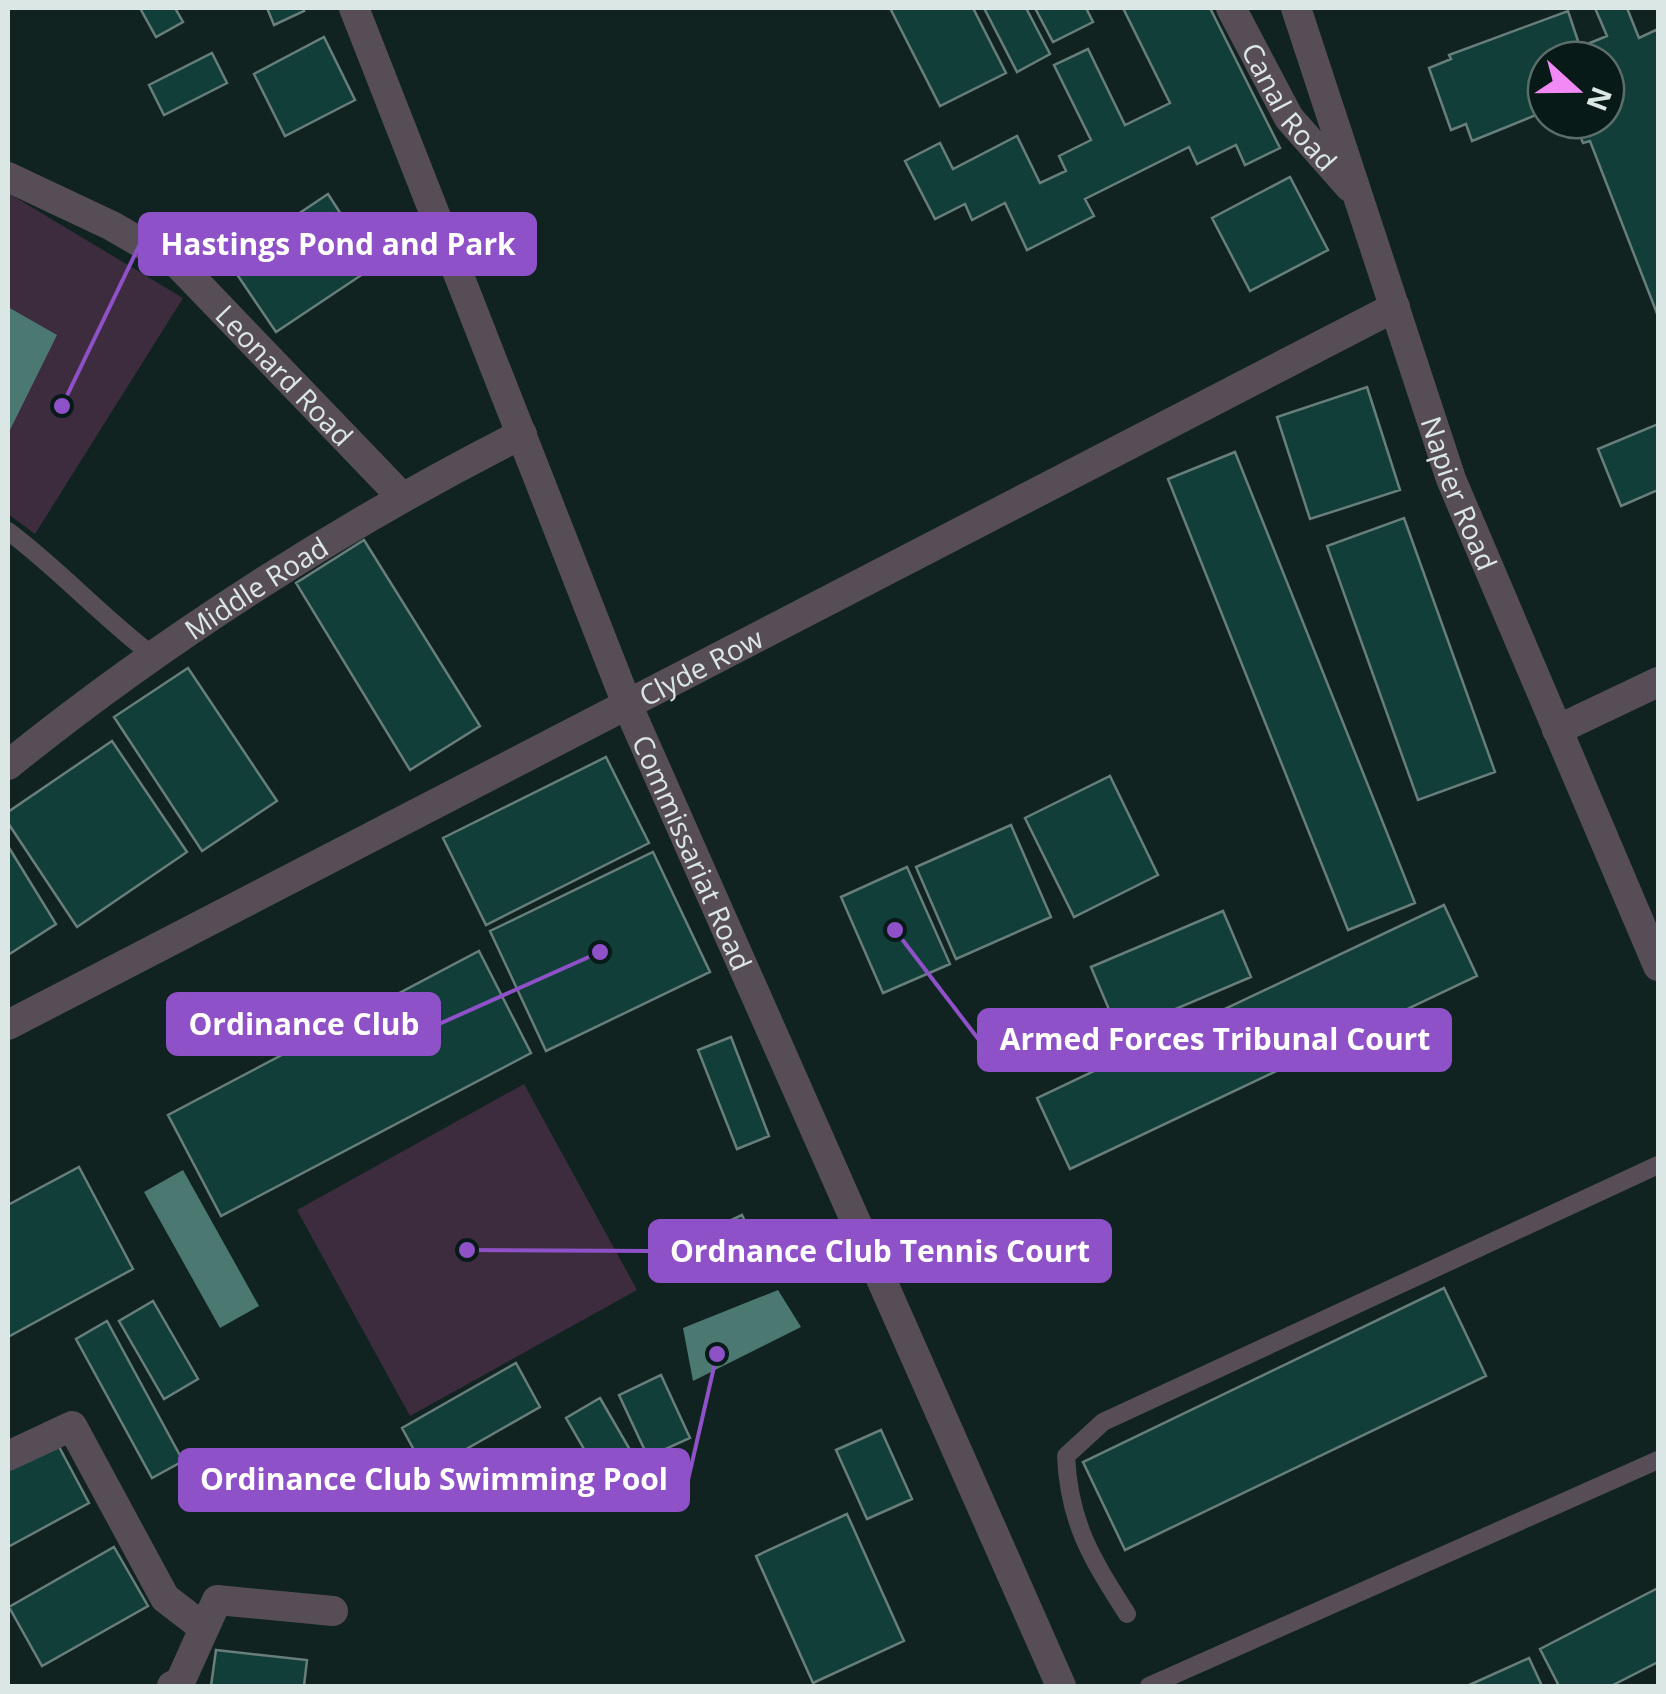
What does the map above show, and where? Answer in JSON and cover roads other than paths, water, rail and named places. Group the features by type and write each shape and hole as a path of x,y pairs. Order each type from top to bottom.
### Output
{"street":[{"name":"Commissariat Road","path":"354,8 627,704 1061,1686"},
{"name":"Canal Road","path":"1231,8 1289,118 1359,198"},
{"name":"Napier Road","path":"1296,8 1451,479 1658,966"},
{"name":"Leonard Road","path":"8,177 112,226 179,266 400,495"},
{"name":"Clyde Row","path":"8,1025 1395,307"},
{"name":"Middle Road","path":"8,765 156,658 400,495 522,434"},
{"path":"1556,730 1658,682"},
{"path":"8,1456 72,1426 165,1598 204,1628"},
{"path":"172,1686 180,1682 217,1600 333,1611"}],"lane":[{"path":"8,531 46,560 104,619 156,658"},
{"path":"1127,1614 1085,1548 1068,1498 1066,1456 1103,1422 1658,1165"},
{"path":"1148,1686 1658,1460"}],"place":[{"name":"Hastings Pond and Park","path":"62,406"},
{"name":"Armed Forces Tribunal Court","path":"895,930"},
{"name":"Ordinance Club","path":"600,952"},
{"name":"Ordnance Club Tennis Court","path":"467,1250"},
{"name":"Ordinance Club Swimming Pool","path":"717,1354"}]}
